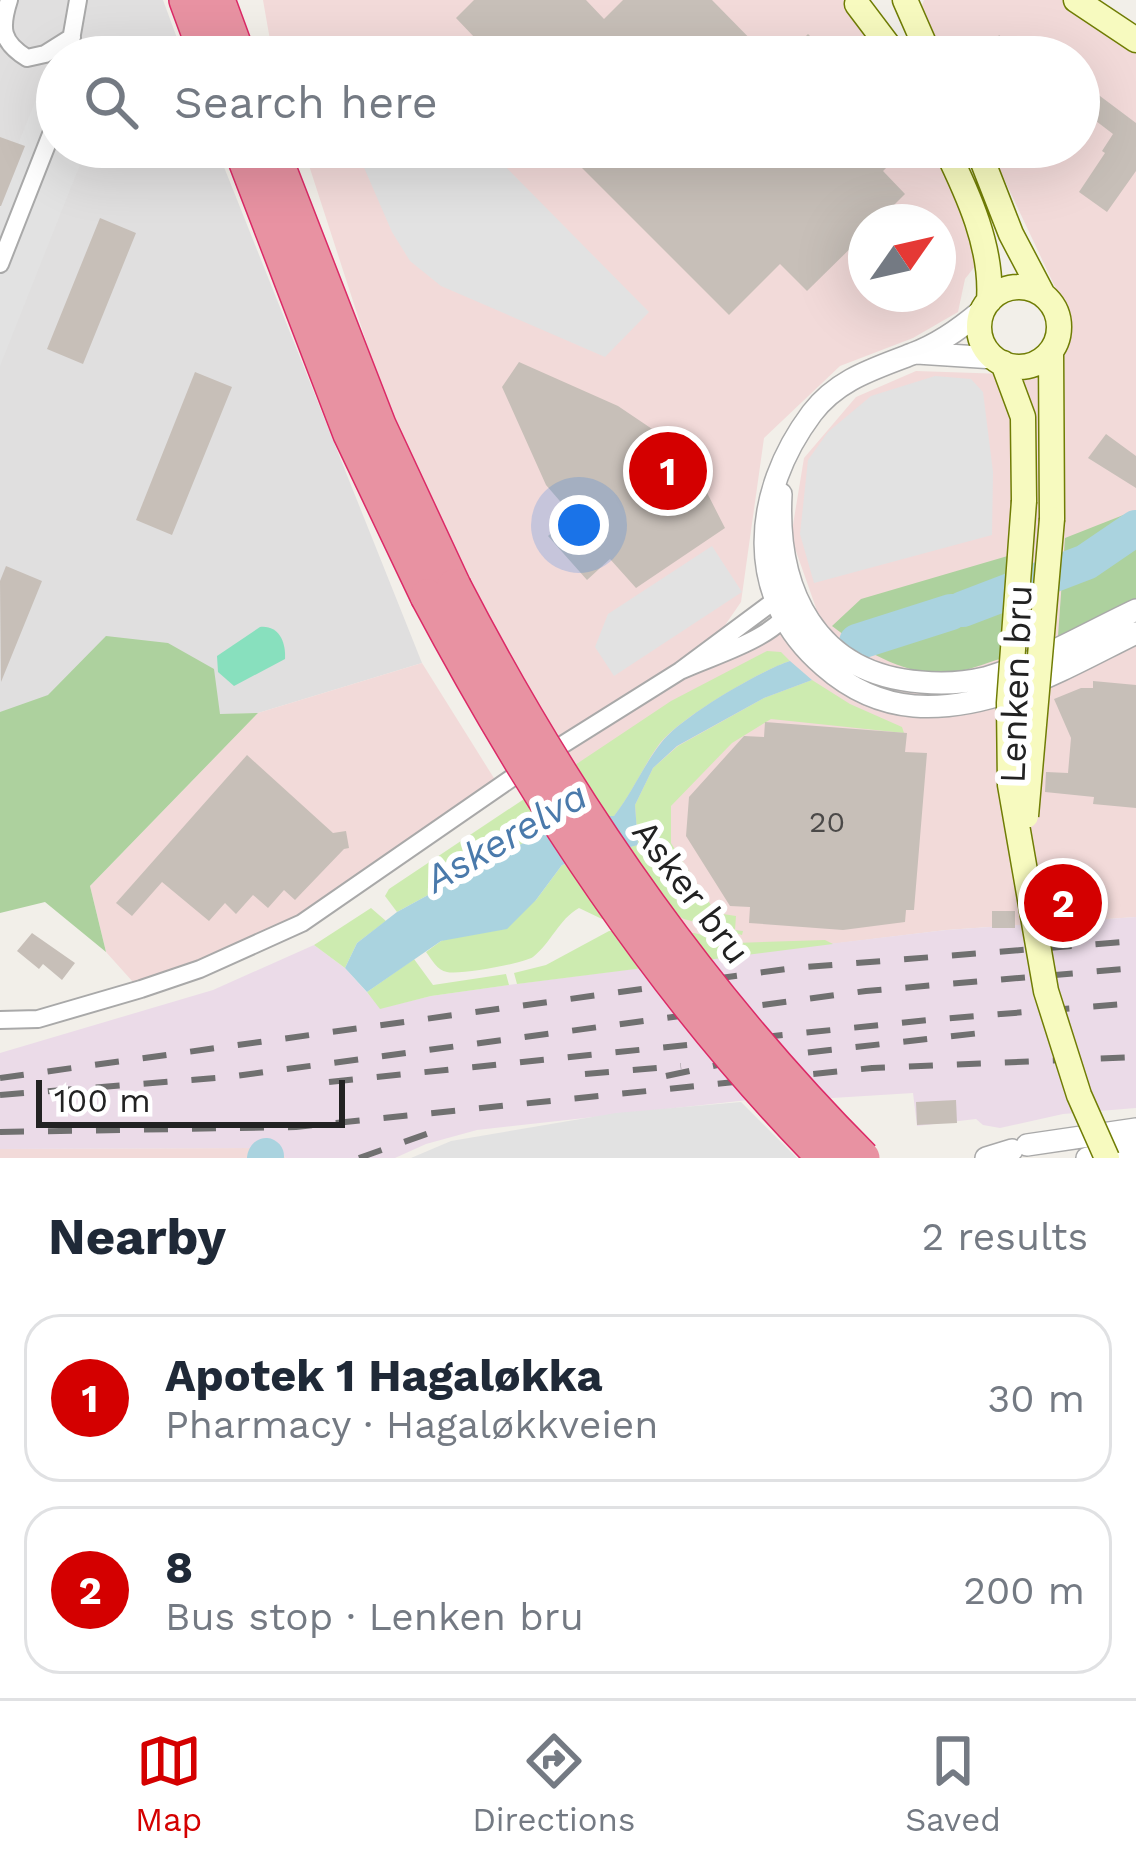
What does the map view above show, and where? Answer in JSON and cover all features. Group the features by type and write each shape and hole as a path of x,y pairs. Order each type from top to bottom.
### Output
{"highway":[{"path":"186,0 199,36"},
{"path":"218,0 231,36"},
{"path":"238,0 246,36"},
{"path":"248,168 350,434 441,591"},
{"path":"279,168 441,591"},
{"name":"Asker bru","path":"441,591 510,744 586,864 660,967 824,1158"},
{"name":"Asker bru","path":"441,591 646,900 756,1040 863,1158"}],"main road":[{"path":"904,0 920,36"},
{"path":"1076,0 1136,40"},
{"path":"861,1 884,36"},
{"path":"954,168 981,235 991,277 981,338 998,360 1024,367 1051,352 1060,323 1011,234 985,168"},
{"path":"985,306 1008,288 1022,286 1042,293"},
{"name":"Lenken bru","path":"1024,867 1052,519 1051,352"},
{"name":"Lenken bru","path":"998,360 1022,416 1024,501 1010,785 1035,939 1060,1043 1107,1158"}],"street":[{"path":"9,0 3,29 9,47 26,58 36,56"},
{"path":"72,36 78,0"},
{"path":"0,264 37,168"},
{"path":"985,306 962,327 916,353 866,371 828,395 801,429 768,503 764,537 786,608 812,656 834,675 861,691 911,706 986,700 1136,633"},
{"path":"916,353 998,360"},
{"path":"786,608 868,672 937,683 964,682 1003,671 1136,610"},
{"path":"0,1020 38,1018 141,988 200,969 302,923 535,762 786,608"},
{"path":"986,1158 1136,1129"},
{"path":"1087,1158 1136,1150"}],"shaded area":[{"path":"0,0 163,0 176,36 36,36 36,168 224,168 422,663 258,713 0,724"},
{"path":"263,0 853,0 876,36 269,36"},
{"path":"924,0 1081,0 1136,32 1136,917 946,930 708,959 555,753 700,666 816,608 791,537 804,458 856,397 916,371 1005,374 1060,358 1067,325 1056,289 999,168 1100,168 1100,36 932,36 919,13"},
{"path":"36,99 36,168 79,168 0,366 0,190"},
{"path":"310,168 951,168 979,261 965,279 958,312 913,338 840,366 764,438 741,602 699,663 552,749 482,632 390,415"},
{"path":"364,168 507,168 649,312 605,357 441,286 410,261"},
{"path":"935,376 971,379 983,392 993,472 992,535 814,583 800,534 808,460 828,432 871,396"},
{"path":"712,546 742,592 614,676 595,647 608,614"},
{"path":"422,663 497,783 320,904 238,947 133,982 106,952 90,886 258,713"},
{"path":"1136,917 1136,1108 1063,1114 1000,1128 976,1119 917,1126 913,1093 757,1099 477,1130 395,1158 286,1158 277,1148 0,1149 0,1053 213,990 314,945 345,968 381,1008 431,996 811,946 946,930"},
{"path":"741,1102 797,1158 411,1158 451,1141 616,1113"},
{"path":"277,1148 286,1158 0,1158 0,1149"}],"green space":[{"path":"1136,510 1136,599 1058,636 1065,538"},
{"path":"1011,555 1003,658 954,672 930,673 900,666 832,626 861,599"},
{"path":"260,627 280,636 285,659 234,686 218,672 217,656"},
{"path":"106,636 168,643 214,669 220,714 258,713 90,886 106,952 45,902 0,913 0,712 48,695"},
{"path":"767,651 781,652 790,661 721,696 670,733 614,816 606,816 593,795 527,841 397,912 385,896 671,701"},
{"path":"812,680 850,704 902,727 904,733 771,719 732,743 671,806 671,843 716,913 736,916 735,930 743,931 742,935 684,919 658,905 634,907 602,919 579,908 527,960 454,973 443,971 426,952 536,900 562,865 638,845 635,805 653,768 678,746 764,698"},
{"path":"371,908 386,921 357,943 345,968 314,945"},
{"path":"609,931 694,933 735,943 825,940 833,944 517,984 514,973 546,965"},
{"path":"414,959 433,985 506,974 509,985 380,1009 367,992"}],"water":[{"path":"790,661 812,680 764,698 677,746 653,768 635,805 638,845 562,865 507,929 441,941 367,992 345,968 357,943 397,912 527,841 533,829 594,794 606,816 614,816 670,733 721,696"}],"building":[{"path":"474,0 586,0 604,19 623,0 712,0 747,36 473,36 456,18"},
{"path":"1100,96 1136,123 1136,171 1107,212 1079,192 1095,168 1100,168 1102,151 1113,134 1100,124"},
{"path":"0,137 25,146 1,206 0,206"},
{"path":"582,168 886,168 883,171 905,194 895,204 848,204 848,251 807,291 780,264 729,315"},
{"path":"100,218 136,233 83,364 47,349"},
{"path":"519,362 618,406 661,435 668,429 707,473 700,479 725,528 636,588 610,559 587,580 548,536 572,515 546,485 502,387"},
{"path":"195,372 232,387 172,535 136,520"},
{"path":"1106,434 1136,456 1136,488 1088,458"},
{"path":"6,566 42,581 1,682 0,581"},
{"path":"1093,681 1136,685 1136,808 1045,792 1046,772 1068,773 1071,738 1054,699 1093,688"},
{"path":"765,722 907,733 905,752 927,753 914,910 906,910 905,922 843,930 749,923 750,907 730,906 686,836 689,797 744,736 764,737"},
{"path":"247,755 333,833 346,831 349,848 295,900 284,890 268,908 253,895 236,914 225,903 209,921 162,882 132,916 116,903"},
{"path":"992,911 1015,911 1015,928 992,928"},
{"path":"32,933 75,963 62,980 17,951"},
{"path":"956,1100 957,1123 917,1125 916,1102"}],"waterway":[{"name":"Askerelva","path":"963,609 1086,562 1136,528"},
{"name":"Askerelva","path":"857,642 951,612"}],"railway":[{"path":"0,1078 793,968 1136,941"},
{"path":"0,1095 228,1077 866,991 1136,968"},
{"path":"329,1082 1136,1003"},
{"path":"666,1076 741,1060 998,1031"},
{"path":"0,1132 296,1127 872,1068 1136,1057"},
{"path":"585,1074 681,1066"},
{"path":"359,1158 449,1126"}],"place":[{"name":"Apotek 1 Hagaløkka","path":"668,471"},
{"name":"8","path":"1063,903"}]}
